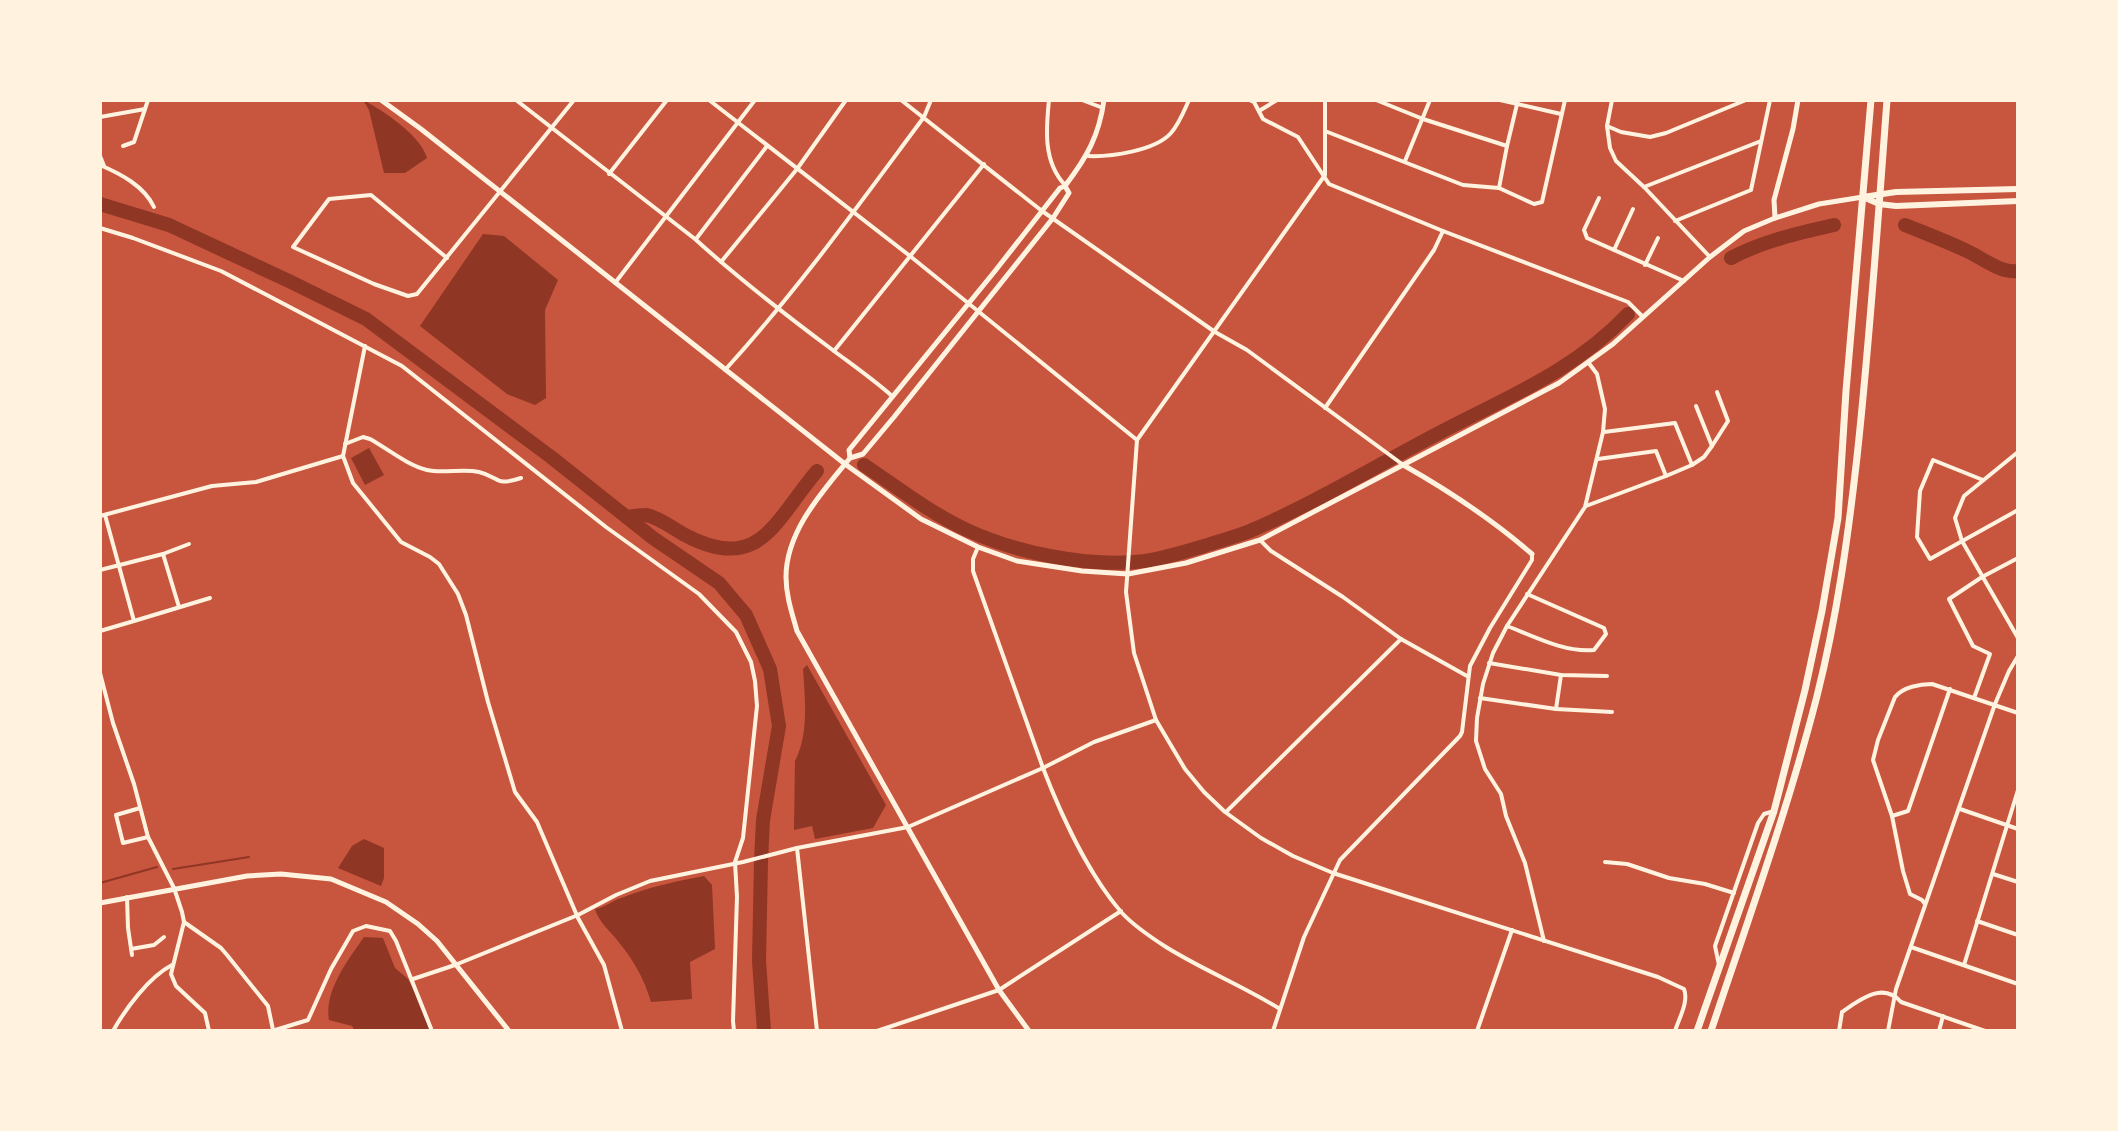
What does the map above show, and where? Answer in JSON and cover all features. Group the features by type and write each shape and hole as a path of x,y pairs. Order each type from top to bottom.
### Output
{"highway":[{"path":"1697,1031 1774,811 1822,611 1838,518 1871,100"},
{"path":"1711,1031 1783,815 1818,695 1834,614 1848,536 1865,384 1887,100"}],"main road":[{"path":"1863,197 1880,193 2018,189"},
{"path":"1863,197 1879,204 1896,206 2018,201"}],"street":[{"path":"123,146 134,142 148,100"},
{"path":"381,100 845,464 921,519 978,547 1017,561 1039,566 1128,574 1186,563 1260,540 1559,383 1613,344 1710,257 1744,231 1819,204 1863,197"},
{"path":"516,100 892,396"},
{"path":"447,258 371,195 329,199 293,247 374,284 408,296 417,294 447,258 499,191 552,129 574,100"},
{"path":"609,174 667,100"},
{"path":"709,100 910,256 1137,440"},
{"path":"615,283 755,100"},
{"path":"721,262 797,169 846,100"},
{"path":"901,100 1042,211 1215,332 1247,350 1397,461 1510,535 1532,554 1532,560 1470,666 1460,736 1340,860 1304,937 1273,1031"},
{"path":"725,370 756,336 854,212 924,117 931,100"},
{"path":"1029,1031 999,990 797,631 786,576 794,538 801,523 850,458 863,454 1053,218 1069,193 1059,179 1049,152 1046,135 1049,100"},
{"path":"1082,100 1103,108"},
{"path":"850,458 849,450 1088,156 1104,100"},
{"path":"1088,156 1102,157 1158,143 1176,127 1189,100"},
{"path":"1249,100 1254,102 1263,119 1298,137 1329,184 1628,302 1643,317"},
{"path":"1259,111 1277,100"},
{"path":"1325,100 1325,175 1137,440 1126,592 1134,653 1156,720 1185,769 1204,792 1261,838 1333,873 1658,977 1684,989 1685,1001 1675,1031"},
{"path":"1376,100 1507,146"},
{"path":"1405,161 1430,100"},
{"path":"1500,100 1561,114"},
{"path":"1325,131 1463,185 1499,188 1534,204 1542,202 1565,100"},
{"path":"1612,100 1607,126 1610,148 1616,161 1710,257"},
{"path":"1607,126 1650,137 1746,100"},
{"path":"1675,221 1751,190 1770,100"},
{"path":"1775,218 1774,200 1798,100"},
{"path":"1499,188 1518,102"},
{"path":"100,117 146,109"},
{"path":"1644,187 1761,141"},
{"path":"695,239 767,146"},
{"path":"100,156 102,166 149,195 154,207"},
{"path":"834,351 984,164"},
{"path":"1599,198 1584,230 1587,238 1684,281"},
{"path":"1614,250 1633,209"},
{"path":"100,228 221,271 402,366 606,527 699,594 736,632 751,662 757,706 743,838 735,862 734,1031"},
{"path":"1325,408 1434,250 1443,231"},
{"path":"1645,265 1658,238"},
{"path":"365,346 343,456 353,483 401,542 430,557 449,578 466,615 515,792 537,822 604,965 622,1031"},
{"path":"1544,941 1525,863 1506,816 1501,794 1485,769 1476,741 1480,698 1489,663 1507,626 1585,507 1603,432 1605,409 1597,374 1588,362"},
{"path":"1585,507 1666,476 1704,457 1728,421 1717,392"},
{"path":"1696,406 1712,446"},
{"path":"1603,432 1675,423 1692,465"},
{"path":"345,444 363,437 428,470 475,471 507,483 521,478"},
{"path":"1597,460 1656,451 1666,476"},
{"path":"2018,452 1964,496 1955,518 1962,541 2018,638"},
{"path":"134,621 102,515 212,486 256,482 343,456"},
{"path":"1983,480 1933,460 1920,491 1917,537 1930,559 2018,510"},
{"path":"1260,540 1271,551 1401,639 1467,676"},
{"path":"100,570 189,544"},
{"path":"978,547 973,559 973,571 1043,768 1082,853 1111,899 1163,945 1280,1009"},
{"path":"163,554 179,607"},
{"path":"1974,698 1990,654 1973,646 1949,599 2018,558"},
{"path":"1507,626 1585,651 1594,650 1606,634 1604,628 1527,594"},
{"path":"100,631 210,598"},
{"path":"1225,812 1401,639"},
{"path":"1888,1031 1910,947 1995,704 2018,656"},
{"path":"1489,663 1561,675 1607,676"},
{"path":"100,673 148,837 174,888 184,922 171,974 176,986 205,1013 209,1031"},
{"path":"1556,709 1561,675"},
{"path":"1925,904 1910,894 1892,816 1873,760 1895,697 1900,691 1932,684 2018,713"},
{"path":"1892,816 1908,811 1950,689"},
{"path":"1480,698 1556,709 1612,712"},
{"path":"413,979 578,915 650,881 908,827 1043,768 1094,742 1156,720"},
{"path":"1964,965 2018,790"},
{"path":"140,808 116,815 123,843 148,837"},
{"path":"1959,809 2018,829"},
{"path":"1719,968 1715,946 1758,823 1764,814 1774,811"},
{"path":"797,848 817,1031"},
{"path":"1605,862 1627,864 1669,878 1734,893"},
{"path":"100,903 247,876 281,874 331,879 369,893 418,924 437,941 509,1031"},
{"path":"1993,874 2018,882"},
{"path":"127,897 132,955"},
{"path":"877,1031 999,990 1121,911"},
{"path":"1977,921 2018,935"},
{"path":"184,922 227,955 268,1006 272,1031 308,1020 331,969 353,931 366,926 390,931 413,979 432,1031"},
{"path":"1477,1031 1512,930"},
{"path":"131,949 154,945 164,937"},
{"path":"1910,947 2018,984"},
{"path":"113,1031 148,984 160,971 172,965"},
{"path":"1839,1031 1842,1012 1865,997 1883,992 1895,995 1901,1002 1985,1031"},
{"path":"1939,1031 1943,1016"}],"shaded area":[{"path":"363,100 409,133 427,158 405,173 384,173 369,110"},
{"path":"483,234 504,236 558,280 545,310 546,398 535,405 507,394 420,326"},
{"path":"369,448 384,475 365,485 351,458"},
{"path":"807,665 886,805 873,828 815,839 812,826 794,830 795,761 804,728 803,669"},
{"path":"364,839 384,848 381,886 338,868 352,846"},
{"path":"704,876 712,885 715,949 690,962 692,999 651,1002 633,962 595,909 643,890"},
{"path":"364,937 383,938 395,968 408,979 420,1001 430,1031 355,1031 352,1026 329,1020 328,1009 334,987"}],"waterway":[{"path":"100,204 169,225 366,319 551,457 653,538 719,583 746,615 770,669 779,726 763,820 759,961 764,1031"},
{"path":"1731,258 1768,242 1834,225"},
{"path":"1905,225 1999,268 2018,271"},
{"path":"864,465 940,516 1008,546 1077,560 1123,563 1152,560 1244,533 1322,496 1562,368 1628,314"},
{"path":"627,517 651,516 710,546 731,549 749,545 777,523 817,471"},
{"path":"173,869 249,857"},
{"path":"100,883 157,867"}]}
